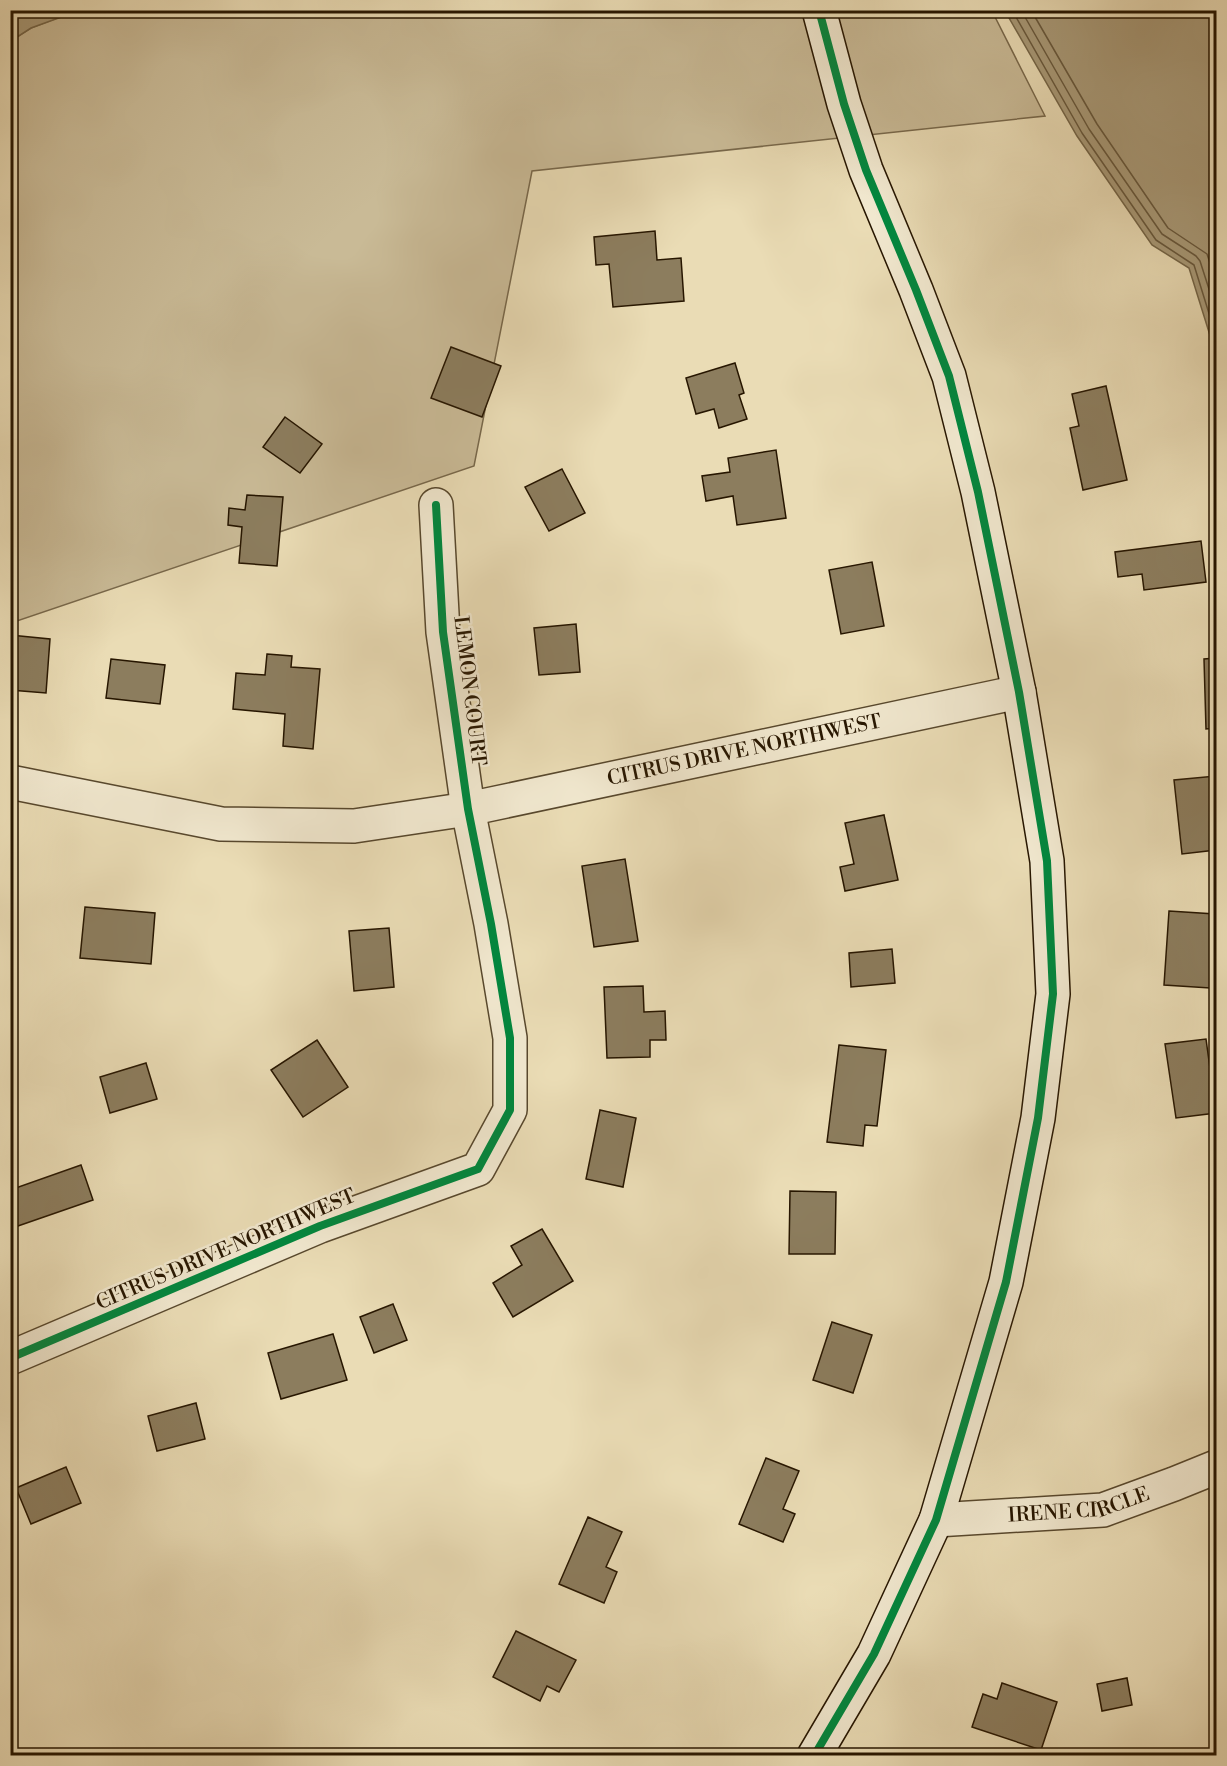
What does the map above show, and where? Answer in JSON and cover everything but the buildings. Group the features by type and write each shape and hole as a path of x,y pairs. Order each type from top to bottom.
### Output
{"street":[{"path":"814,1755 874,1654 936,1520 1006,1282 1038,1118 1053,994 1047,861 1019,692 978,492 949,376 866,170 844,104 819,10"},
{"name":"LEMON COURT","path":"436,505 443,632 468,809"},
{"name":"CITRUS DRIVE NORTHWEST","path":"10,783 221,824 354,826 468,809 1019,692"},
{"name":"CITRUS DRIVE NORTHWEST","path":"10,1358 320,1226 478,1169 510,1110 510,1038 491,924 468,809"},
{"name":"IRENE CIRCLE","path":"936,1520 1103,1510 1174,1485 1216,1467"}],"shaded area":[{"path":"78,10 992,11 1045,116 532,171 474,466 11,623 10,41 31,28"}],"water":[{"path":"11,10 78,11 31,28 11,41"},
{"path":"1005,11 1216,11 1216,345 1213,345 1189,268 1152,245 1077,136"}],"cycle path":[{"path":"814,1756 874,1654 936,1520 1006,1282 1038,1118 1053,994 1047,861 1019,692 978,492 949,376 866,170 844,104 819,10"},
{"path":"10,1358 320,1226 478,1169 510,1110 510,1038 491,924 468,809 443,632 436,505"}]}
